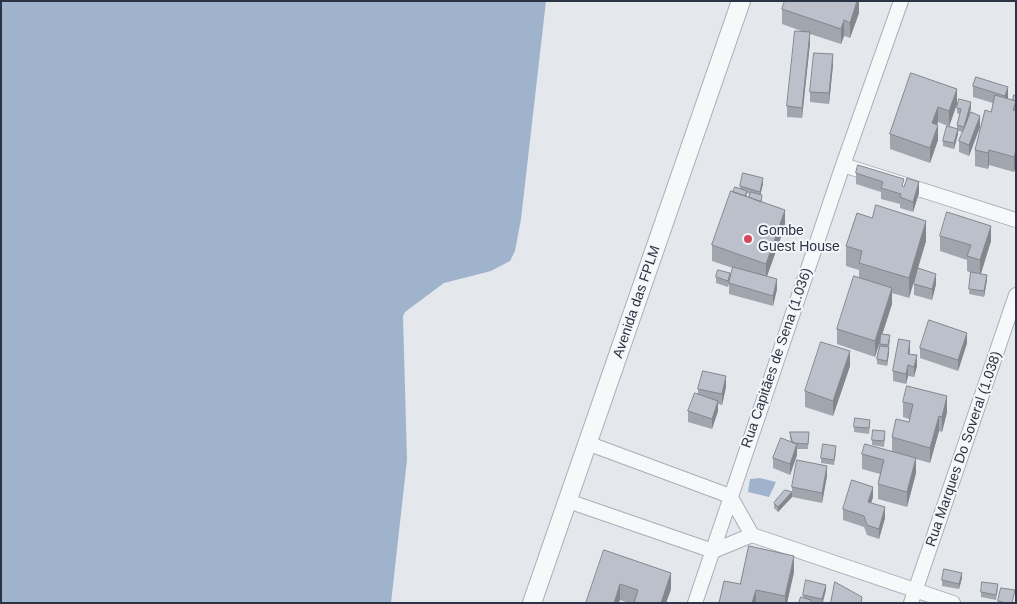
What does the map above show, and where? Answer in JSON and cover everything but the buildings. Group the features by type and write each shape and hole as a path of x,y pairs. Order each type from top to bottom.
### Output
{"street":[{"name":"Avenida das FPLM","path":"532,603 741,1"},
{"name":"Rua Capitães de Sena (1.036)","path":"695,603 843,165 901,1"},
{"path":"843,165 1016,220"},
{"name":"Rua Marques Do Soveral (1.038)","path":"914,597 1016,295"},
{"path":"588,443 730,496 752,535 914,597 953,603"},
{"path":"568,502 713,551 752,535"}],"water":[{"path":"1,1 546,1 521,219 515,251 510,261 491,271 444,283 405,312 403,316 407,460 391,603 1,603"},
{"path":"760,478 776,482 769,497 748,492 750,479"}],"place":[{"name":"Gombe Guest House","path":"748,239"}]}
